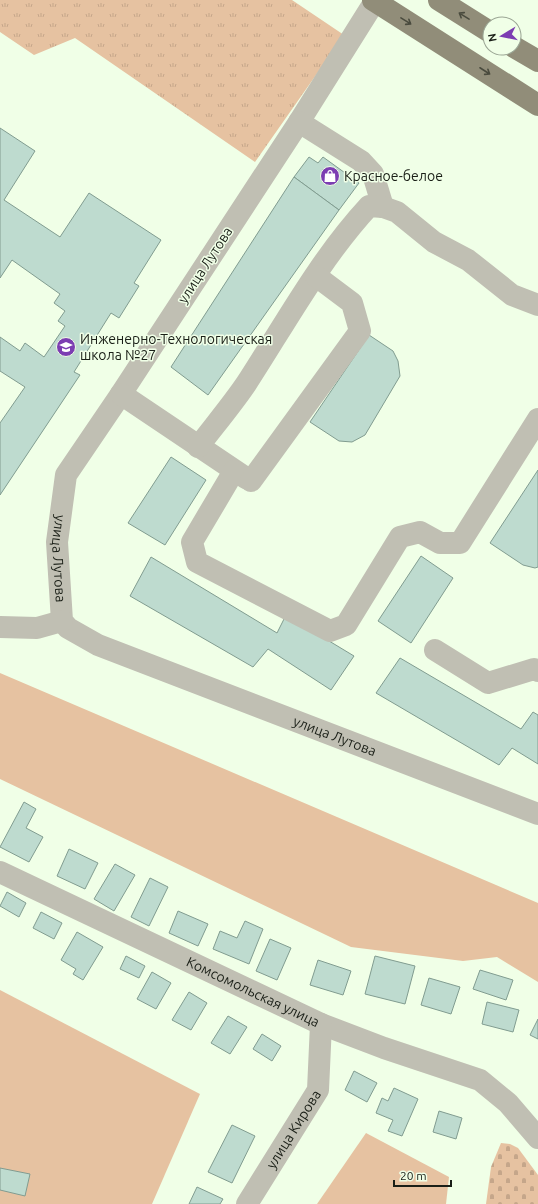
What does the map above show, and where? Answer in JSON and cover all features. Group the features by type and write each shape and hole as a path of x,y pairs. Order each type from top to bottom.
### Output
{"main road":[{"path":"439,0 482,27"},
{"path":"374,1 538,105"},
{"path":"522,52 538,61"}],"street":[{"name":"улица Лутова","path":"374,1 299,122 121,394 66,475 57,542 62,621 68,628 98,645 538,814"},
{"path":"299,122 365,165 373,174 383,207"},
{"path":"198,447 244,386 350,226 369,206 383,207 397,212 434,242 468,260 512,295 538,306"},
{"path":"316,276 352,303 360,331 248,480 192,542 197,562 330,631 346,625 400,537 420,532 440,543 460,543 538,419"},
{"path":"121,394 248,480"},
{"path":"0,626 37,628 62,621"},
{"path":"435,650 488,683 534,669 538,671"},
{"name":"Комсомольская улица","path":"0,872 321,1024 384,1048 480,1080 508,1103 538,1138"},
{"name":"улица Кирова","path":"247,1204 318,1090 321,1024"}],"green space":[{"path":"0,0 292,0 344,35 255,162 75,38 34,55 0,32"},
{"path":"0,673 538,903 538,982 497,957 463,961 351,947 0,779"},
{"path":"0,990 200,1094 152,1204 0,1204"},
{"path":"366,1133 449,1177 446,1204 317,1204"},
{"path":"501,1143 510,1144 518,1148 538,1175 538,1204 486,1204 491,1167"}],"building":[{"path":"0,128 35,151 4,200 60,237 89,193 161,240 134,283 139,286 119,318 111,313 74,372 80,375 0,495 0,423 25,387 0,371 0,337 20,351 25,343 44,357 65,326 58,321 65,311 54,303 60,294 12,260 0,278"},
{"path":"309,157 318,163 323,157 359,183 339,210 294,177"},
{"path":"294,177 339,210 208,395 171,367"},
{"path":"369,335 393,351 398,361 400,376 365,435 352,442 339,441 310,422"},
{"path":"171,457 206,480 165,545 128,523"},
{"path":"538,470 538,567 535,568 523,565 490,543"},
{"path":"421,556 453,578 411,643 378,621"},
{"path":"151,557 277,633 286,615 354,656 331,690 268,649 253,667 130,596"},
{"path":"400,658 521,729 533,712 538,715 538,764 512,748 499,765 376,693"},
{"path":"24,802 36,809 26,828 43,837 29,862 0,847"},
{"path":"69,849 98,863 85,889 57,876"},
{"path":"115,864 135,875 114,911 94,899"},
{"path":"150,878 168,887 149,926 131,917"},
{"path":"7,892 26,903 19,917 0,906"},
{"path":"178,911 208,924 198,946 169,933"},
{"path":"41,912 62,923 54,939 33,928"},
{"path":"245,921 263,929 249,964 213,949 220,931 237,938"},
{"path":"77,932 103,947 83,980 73,974 76,969 61,960"},
{"path":"270,939 291,948 277,980 256,971"},
{"path":"126,956 145,966 139,978 120,969"},
{"path":"375,956 415,966 405,1004 365,994"},
{"path":"318,960 351,971 343,995 310,985"},
{"path":"480,970 513,980 506,1000 473,989"},
{"path":"152,972 171,983 156,1009 137,999"},
{"path":"429,978 460,987 451,1014 421,1005"},
{"path":"189,992 207,1003 191,1030 172,1020"},
{"path":"487,1002 519,1010 513,1032 482,1024"},
{"path":"228,1016 247,1027 230,1054 211,1043"},
{"path":"538,1019 538,1039 530,1035"},
{"path":"262,1034 281,1046 272,1061 253,1049"},
{"path":"354,1071 377,1083 367,1102 345,1090"},
{"path":"394,1088 418,1099 402,1136 388,1131 393,1120 376,1113 382,1098 388,1101"},
{"path":"439,1111 462,1118 456,1139 433,1132"},
{"path":"232,1125 255,1136 232,1183 208,1172"},
{"path":"0,1168 30,1174 25,1196 0,1190"},
{"path":"197,1187 223,1199 220,1204 189,1204"}],"place":[{"name":"Красное-белое","path":"330,176"},
{"name":"Инженерно-Технологическая школа №27","path":"66,347"}]}
